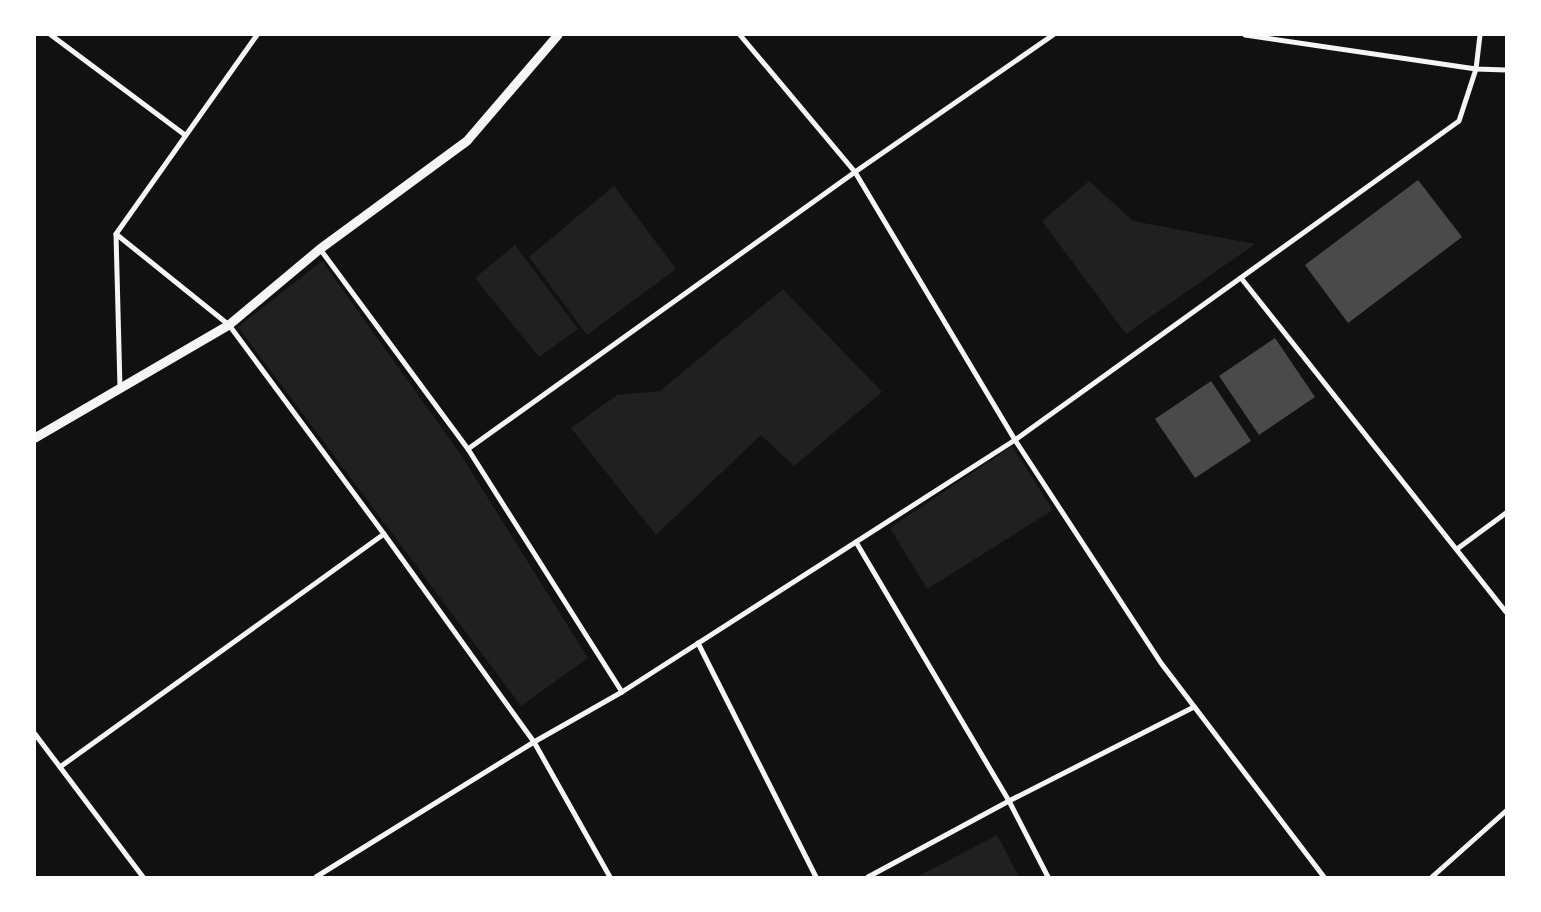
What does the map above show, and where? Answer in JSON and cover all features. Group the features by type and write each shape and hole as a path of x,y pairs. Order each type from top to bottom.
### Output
{"street":[{"path":"51,35 186,135"},
{"path":"120,389 116,234 257,35"},
{"path":"35,438 229,326 320,249 467,141 558,35"},
{"path":"740,35 855,172 1015,440 1160,663 1324,877"},
{"path":"468,448 855,172 1053,35"},
{"path":"1245,35 1476,69 1506,70"},
{"path":"316,877 534,742 622,692 1015,440 1459,121 1476,69 1480,35"},
{"path":"116,234 229,326 384,534 534,742 610,877"},
{"path":"320,249 468,448 622,692"},
{"path":"1241,278 1506,612"},
{"path":"1457,549 1506,512"},
{"path":"60,767 384,534"},
{"path":"856,542 1009,802 1048,877"},
{"path":"698,643 816,877"},
{"path":"868,877 1194,707"},
{"path":"35,734 143,877"},
{"path":"1432,877 1506,811"}],"shaded area":[{"path":"1089,181 1133,221 1255,244 1126,334 1042,221"},
{"path":"614,186 676,269 587,335 529,257"},
{"path":"515,245 578,329 539,357 475,278"},
{"path":"322,261 461,455 588,658 521,706 238,327"},
{"path":"783,289 882,392 794,466 761,435 656,535 571,428 617,395 660,391"},
{"path":"1012,446 1053,510 927,589 890,528"},
{"path":"997,835 1019,877 917,877"}],"building":[{"path":"1418,180 1462,237 1348,323 1305,265"},
{"path":"1275,338 1315,397 1259,435 1219,376"},
{"path":"1211,381 1251,441 1195,478 1155,419"}]}
